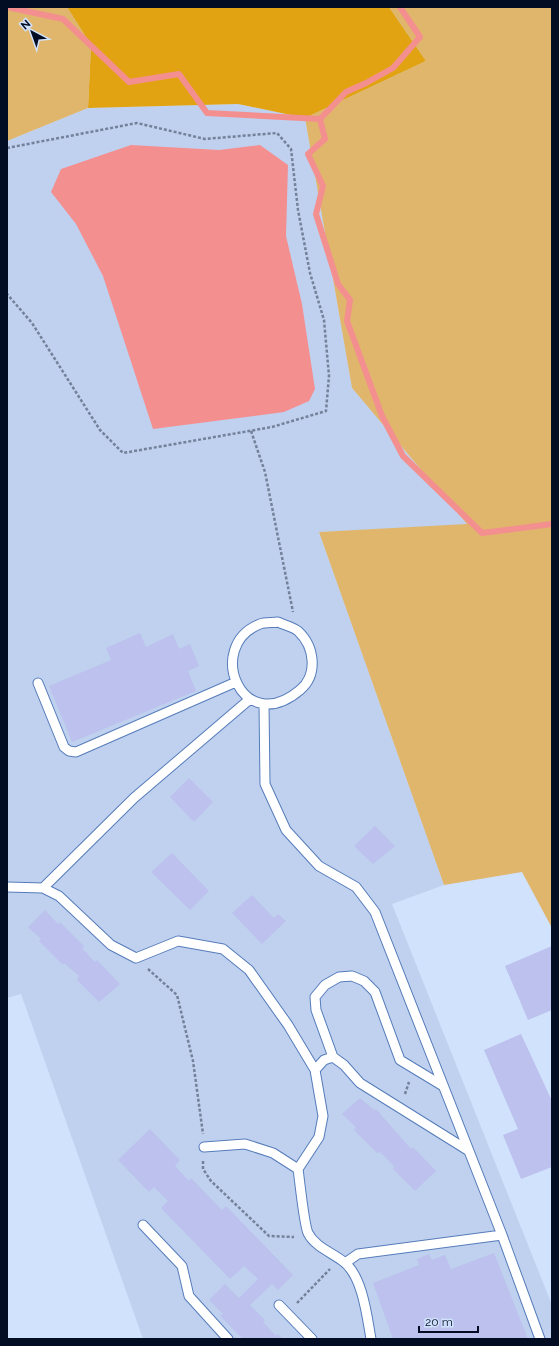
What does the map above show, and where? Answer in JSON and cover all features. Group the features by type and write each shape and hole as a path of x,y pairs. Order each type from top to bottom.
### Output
{"lane":[{"path":"278,622 297,630 307,644 313,657 312,674 307,684 290,698 276,704 264,704 250,699 236,682 232,669 234,653 244,634 261,623 278,622"},
{"path":"38,683 64,747 69,751 76,752 236,682"},
{"path":"43,888 134,798 250,699"},
{"path":"264,704 265,784 286,830 319,866 356,887 375,912 502,1235 540,1339"},
{"path":"7,887 43,888 59,896 111,945 136,958 178,941 223,949 248,970 288,1025 315,1070 324,1116 319,1137 298,1170 308,1233 317,1244 343,1261 355,1278 363,1298 371,1339"},
{"path":"443,1086 400,1060 375,992 364,981 352,976 338,977 325,985 315,997 316,1010 334,1057 344,1065 360,1083 469,1151"},
{"path":"315,1070 324,1060 334,1057"},
{"path":"204,1147 245,1144 273,1153 298,1170"},
{"path":"143,1225 182,1266 189,1296 228,1339"},
{"path":"343,1261 358,1254 502,1235"},
{"path":"279,1305 312,1339"}],"path":[{"path":"7,148 136,123 204,139 278,133 291,150 300,224 310,273 324,320 329,376 326,411 272,427 123,453 100,430 32,323 7,294"},
{"path":"251,431 265,472 297,630"},
{"path":"136,958 178,995 193,1061 204,1147 203,1169 211,1181 269,1236 292,1237 308,1233"},
{"path":"399,1108 415,1069"},
{"path":"287,1313 343,1261"}],"shaded area":[{"path":"7,7 67,7 91,45 88,108 7,141"},
{"path":"67,7 389,7 426,61 305,118 238,104 88,108 91,45"},
{"path":"389,7 552,7 552,928 522,872 444,885 319,532 467,524 352,388 305,118 426,61"},
{"path":"238,104 305,118 352,388 468,525 319,532 444,885 392,904 552,1305 552,1339 143,1339 21,994 7,998 7,141 88,108"},
{"path":"131,145 219,150 260,145 288,165 286,236 302,304 315,389 309,401 284,412 153,429 103,276 76,224 51,192 61,169"}],"building":[{"path":"140,633 146,647 173,634 179,649 190,644 199,666 188,671 196,691 72,742 49,686 111,660 106,648"},
{"path":"189,778 213,802 194,822 170,797"},
{"path":"375,826 395,846 373,864 354,846"},
{"path":"172,853 209,891 190,910 151,872"},
{"path":"252,895 274,918 278,914 286,921 262,944 232,913"},
{"path":"45,910 58,924 60,922 84,946 82,948 95,962 97,960 120,984 99,1002 77,980 79,976 64,963 63,965 39,941 41,939 28,927"},
{"path":"552,946 552,1010 528,1020 505,966"},
{"path":"521,1034 552,1101 552,1167 521,1179 503,1135 518,1129 484,1050"},
{"path":"360,1098 374,1110 376,1109 411,1149 413,1147 436,1171 415,1191 393,1169 394,1166 380,1152 377,1153 354,1130 356,1127 342,1114"},
{"path":"150,1129 180,1160 175,1166 189,1181 191,1178 222,1210 226,1206 293,1275 278,1290 272,1284 250,1305 265,1320 263,1322 276,1336 278,1334 283,1339 243,1339 220,1316 223,1314 209,1300 225,1284 239,1298 258,1279 244,1266 230,1279 161,1208 168,1201 154,1187 149,1192 118,1160"},
{"path":"494,1253 528,1339 393,1339 373,1283 419,1265 417,1259 429,1254 432,1260 445,1255 451,1269"}],"waterway":[{"path":"7,7 63,19 129,82 179,74 207,113 320,119 346,92 393,68 420,37 400,7"},
{"path":"320,119 325,139 308,154 323,186 316,214 338,284 350,300 347,321 382,416 403,456 482,533 552,524"}]}
